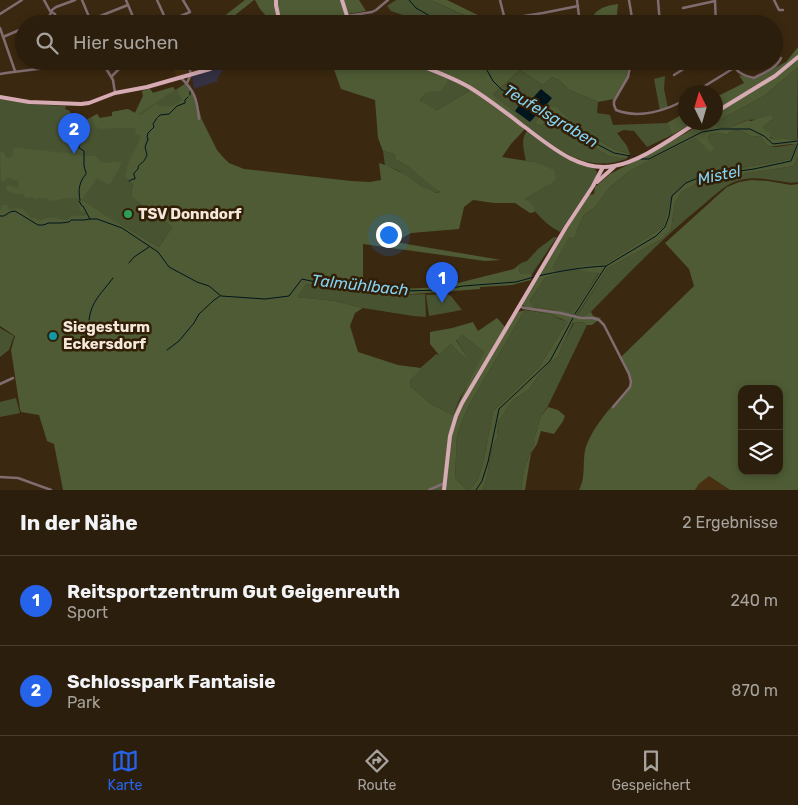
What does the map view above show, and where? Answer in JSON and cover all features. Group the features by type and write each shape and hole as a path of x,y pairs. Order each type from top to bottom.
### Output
{"main road":[{"path":"276,0 278,15"},
{"path":"342,0 347,15"},
{"path":"783,69 798,57"},
{"path":"0,97 29,102 89,103 115,93 135,90 203,70"},
{"path":"433,70 469,87 561,153 576,161 591,165 604,167 628,162 684,130"},
{"path":"723,108 782,70"},
{"path":"591,165 601,175"},
{"path":"601,175 618,165"},
{"path":"444,490 449,444 456,416 462,403 578,208 601,175 604,167"}],"street":[{"path":"0,14 22,0"},
{"path":"44,0 46,7 54,15"},
{"path":"49,15 56,7 75,0"},
{"path":"82,0 88,15"},
{"path":"126,0 132,15"},
{"path":"157,0 164,15"},
{"path":"183,0 190,12 184,15"},
{"path":"353,15 372,12 388,0"},
{"path":"500,0 503,15"},
{"path":"577,0 579,15"},
{"path":"629,0 632,15"},
{"path":"658,0 659,15"},
{"path":"774,0 779,10 783,10"},
{"path":"683,8 715,1 715,15"},
{"path":"103,15 128,5"},
{"path":"529,15 578,6"},
{"path":"0,28 15,71"},
{"path":"3,37 15,32"},
{"path":"0,74 24,70"},
{"path":"107,70 112,76 115,93"},
{"path":"112,76 118,70"},
{"path":"187,83 191,74 190,70"},
{"path":"629,70 628,77 614,101 616,110 630,113 648,113 678,103"},
{"path":"674,75 682,70"},
{"path":"706,85 731,70"},
{"path":"736,70 742,75 754,78 769,70"},
{"path":"180,78 187,83 195,96 199,119"},
{"path":"519,306 581,318 593,318 599,320 604,325 629,374 631,382 613,408"},
{"path":"0,384 13,378"},
{"path":"0,477 18,478 51,490"},
{"path":"429,490 445,483"}],"shaded area":[{"path":"175,70 202,70 176,77"},
{"path":"213,70 223,70 217,79 218,81 194,89 192,76"},
{"path":"709,476 730,490 695,490"}],"green space":[{"path":"245,0 254,0 235,15 226,15"},
{"path":"255,0 359,0 366,11 347,15 265,15"},
{"path":"396,0 430,0 465,15 403,15 391,11 387,6"},
{"path":"430,0 447,0 478,15 459,13"},
{"path":"618,4 617,15 594,15 604,7"},
{"path":"798,47 798,67 764,96 723,118 723,94 744,83 739,75 753,79 770,70 783,70 783,64"},
{"path":"798,67 797,140 783,138 776,141 770,137 763,128 773,119 747,120 728,128 723,128 723,118 764,96"},
{"path":"334,70 428,70 447,78 447,83 440,91 426,92 420,101 437,110 471,90 525,129 502,157 534,162 554,170 556,179 525,199 532,204 535,212 530,213 515,203 473,200 464,207 459,229 411,233 395,242 501,260 485,261 363,244 363,285 400,289 442,287 514,269 521,263 519,266 520,274 532,274 531,280 512,285 480,287 480,289 400,295 306,284 297,297 335,301 363,308 355,313 350,326 358,352 398,365 421,368 411,380 410,386 431,404 453,415 484,352 462,335 456,340 469,360 451,344 439,355 430,344 430,332 473,322 478,331 497,318 507,329 518,312 525,310 472,400 457,436 455,478 467,490 63,490 54,444 47,441 39,415 21,412 11,350 15,336 0,326 0,211 3,205 8,205 9,210 23,209 31,218 40,221 51,217 67,220 72,215 75,217 87,215 85,212 80,211 79,204 82,200 115,222 159,247 172,227 131,197 133,183 125,177 128,163 141,135 135,133 136,128 100,129 95,126 92,117 97,114 100,118 112,116 112,112 128,109 135,113 143,96 142,91 150,89 153,93 173,87 175,90 140,113 136,113 141,115 156,104 166,107 179,102 182,99 177,91 186,83 195,96 202,120 217,150 229,163 244,169 370,182 381,180 379,163 404,174 421,186 436,193 440,192 406,165 396,160 394,154 383,151 378,138 375,100 341,89"},
{"path":"436,70 520,70 493,94 517,115 514,117 479,92"},
{"path":"520,70 543,85 552,77 559,80 569,90 598,102 597,113 610,115 613,125 667,123 672,135 647,147 634,131 624,130 617,133 627,146 630,154 616,150 583,132 556,108 548,105 535,123 540,126 556,120 572,133 608,156 626,159 609,163 594,163 580,160 553,145 514,117 516,115 493,94"},
{"path":"520,70 628,70 627,77 614,99 598,102 569,90 559,80 552,77 543,85"},
{"path":"665,76 664,89 668,108 660,111 654,79"},
{"path":"447,78 471,90 437,110 420,102 426,91 447,83"},
{"path":"186,83 190,88 133,183 131,197 172,227 159,247 122,225 92,217 61,224 0,217 0,99 9,99 29,104 66,106 65,109 70,111 71,118 74,118 75,122 84,121 97,114 100,118 112,116 112,112 128,109 135,113 143,96 142,91 150,89 153,93 173,87 175,90"},
{"path":"548,104 556,107 583,132 616,150 630,154 626,159 608,156 572,133 556,120 540,126 535,123"},
{"path":"771,115 773,119 763,128 770,133 770,138 776,140 783,138 797,140 798,138 798,156 794,166 724,177 714,181 702,180 682,192 675,203 671,230 662,239 608,268 576,316 584,317 590,312 593,316 601,318 592,325 582,322 573,323 558,357 539,375 529,390 514,399 499,421 497,428 498,437 494,443 487,477 482,490 470,490 478,479 484,459 493,411 539,367 568,322 551,314 528,310 521,303 588,195 594,194 595,187 610,174 691,130 723,130 723,128 728,128 748,120 751,121","holes":["738,130 752,137 760,136 767,146 796,144 790,159 698,176 686,182 671,196 663,227 605,264 580,266 575,270 599,273 572,315 568,312 533,307 530,301 545,278 558,274 553,269 554,265 569,237 575,237 584,215 596,206 609,188 631,170 696,138 710,152 714,149 708,140 709,135 719,133 727,135 731,131"]},
{"path":"678,117 678,130 681,130 672,135 667,123"},
{"path":"528,130 556,151 593,167 597,172 596,178 560,232 545,222 525,199 549,185 534,162 526,161 523,140"},
{"path":"738,130 752,137 760,136 767,146 777,147 796,144 790,159 698,176 686,182 671,196 663,227 605,264 576,270 599,272 572,316 555,310 533,307 530,302 545,278 557,274 553,269 554,265 569,236 575,237 584,215 596,206 609,188 631,170 696,138 708,140 709,135 719,133 727,135 731,131"},
{"path":"18,147 95,156 101,162 114,161 122,163 109,185 97,178 82,200 75,198 50,201 45,198 26,198 23,194 6,190 7,185 18,188 19,181 8,177 3,182 1,180 0,151 4,152 6,157 9,158 13,155 13,149"},
{"path":"383,151 394,154 396,160 406,165 440,191 436,193 426,189 399,171 385,166"},
{"path":"798,156 798,182 788,183 750,178 728,185 687,218 586,317 576,317 608,268 662,239 671,230 675,203 682,192 702,180 714,181 724,177 794,166"},
{"path":"751,180 791,185 798,184 798,490 730,490 709,476 695,490 579,490 583,479 585,449 589,438 603,417 631,386 621,357 694,286 689,269 665,243 727,187"},
{"path":"554,237 557,237 532,274 520,274 519,266 521,263 527,261 538,249"},
{"path":"306,284 400,295 425,294 426,317 363,308 335,301 296,297"},
{"path":"447,294 451,296 462,310 429,316 426,295"},
{"path":"525,310 551,314 562,320 569,321 539,367 493,411 484,459 478,479 470,490 467,490 455,478 457,436 472,400"},
{"path":"582,322 587,325 548,406 541,416 535,442 524,469 521,490 482,490 487,477 494,443 498,437 497,428 499,421 514,399 529,390 539,375 558,357 574,323"},
{"path":"0,328 14,336 9,350 0,357"},
{"path":"462,335 484,352 453,415 431,404 410,386 413,377 420,368 451,344 460,354 468,359 456,339"},
{"path":"16,398 20,413 0,417 0,402"},
{"path":"548,407 558,410 565,416 554,434 541,431 537,444 531,453 525,490 521,490 524,469 535,442 541,416"}],"water":[{"path":"541,89 552,98 542,110 530,101"},
{"path":"522,101 538,113 530,122 515,111"}],"waterway":[{"name":"Teufelsgraben","path":"409,0 416,8 428,15"},
{"name":"Teufelsgraben","path":"487,70 493,81 502,90 560,118 587,139 614,153 630,156"},
{"path":"158,117 169,114 177,106 185,103 188,97"},
{"path":"148,139 148,133 154,127 153,124 157,118"},
{"name":"Teufelsgraben","path":"641,159 649,159 702,132 720,129 750,129 764,136 773,144 798,141"},
{"path":"129,181 135,179 134,173 147,155 145,147 148,139"},
{"name":"Mistel","path":"575,314 606,266 656,236 665,227 672,196 686,183 698,178 791,161 798,143"},
{"path":"79,144 79,148 84,151 86,173"},
{"path":"80,200 80,186 86,174"},
{"path":"79,201 82,206"},
{"path":"83,206 90,219"},
{"name":"Talmühlbach","path":"0,216 15,211 38,225 69,222 71,220 97,219 122,228 158,252 169,267 197,282 209,286 221,296 265,299 289,296 302,279 320,283 403,291 441,290 463,286 516,282 534,277"},
{"path":"129,263 134,257 149,247"},
{"name":"Talmühlbach","path":"538,276 606,266"},
{"path":"89,320 95,302 113,278"},
{"path":"167,350 179,341 199,314 220,296"},
{"name":"Mistel","path":"476,490 482,481 488,462 499,409 550,361 573,318"}],"place":[{"name":"Schlosspark Fantaisie","path":"74,154"},
{"name":"TSV Donndorf","path":"128,214"},
{"name":"Reitsportzentrum Gut Geigenreuth","path":"442,303"},
{"name":"Siegesturm Eckersdorf","path":"53,336"}]}
